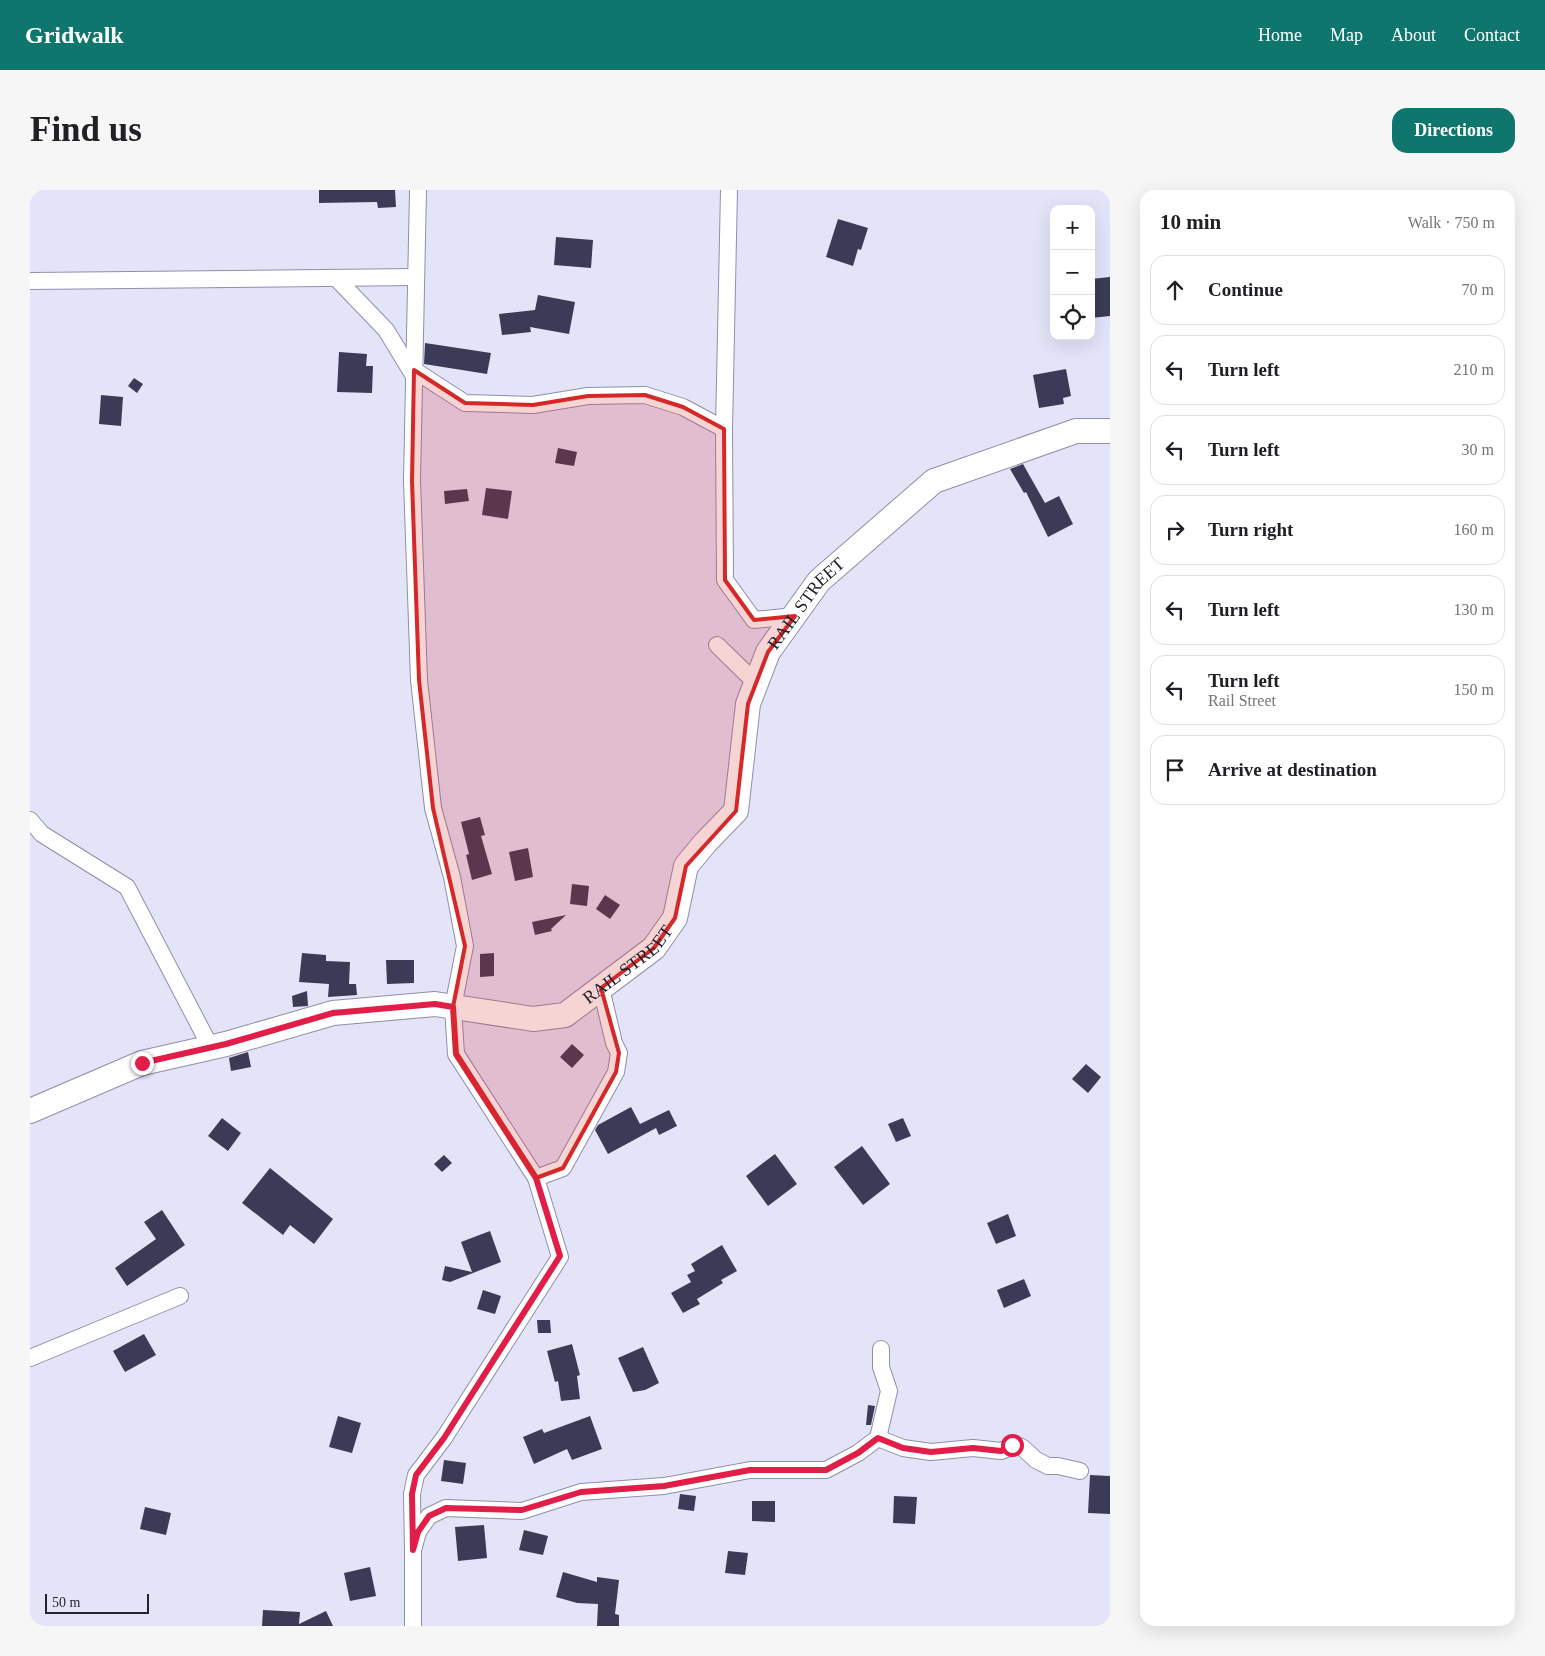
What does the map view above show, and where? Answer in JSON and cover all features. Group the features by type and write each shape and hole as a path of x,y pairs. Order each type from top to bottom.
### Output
{"street":[{"path":"412,1626 412,1494 416,1475 444,1438 560,1256 536,1178 456,1054 453,1007 465,946 452,877 433,808 419,680 412,481 418,190"},
{"path":"729,190 724,429 725,580 754,620 794,616"},
{"path":"30,282 416,277"},
{"path":"336,278 386,330 414,373 465,403 533,405 588,396 646,395 683,407 724,429"},
{"name":"RAIL STREET","path":"30,1111 142,1063 211,1048 333,1013 435,1004 533,1019 564,1015 654,948 675,918 686,866 705,842 736,811 748,704 768,652 820,581 934,481 1076,431 1110,431"},
{"path":"717,645 756,683"},
{"path":"30,820 42,834 127,887 211,1048"},
{"path":"536,1178 563,1168 616,1072 620,1053 614,1043 601,988"},
{"path":"30,1358 180,1296"},
{"path":"413,1550 418,1532 429,1516 446,1508 522,1510 581,1492 664,1486 750,1470 826,1470 858,1453 878,1438 889,1391 881,1367 881,1348"},
{"path":"878,1438 903,1448 931,1452 973,1448 1001,1451 1017,1445 1036,1460 1048,1466 1058,1466 1080,1471"}],"highlighted area":[{"path":"414,370 465,403 533,405 588,396 645,395 683,407 724,429 725,580 754,620 795,616 768,652 748,704 736,811 686,866 675,918 654,948 601,988 619,1053 616,1072 563,1168 536,1178 456,1054 453,1007 465,946 433,808 419,680 412,481"}],"building":[{"path":"319,190 395,190 396,207 378,208 377,202 319,203"},
{"path":"838,219 868,228 861,250 858,249 853,266 826,257"},
{"path":"556,237 593,240 591,268 554,265"},
{"path":"1110,277 1110,316 1095,318 1095,279"},
{"path":"538,295 575,302 569,334 530,327 531,332 502,335 499,314 535,310"},
{"path":"425,343 491,353 487,374 424,364"},
{"path":"339,352 367,354 366,366 373,366 372,393 337,392"},
{"path":"1066,369 1071,396 1063,398 1064,404 1039,408 1033,375"},
{"path":"134,378 143,384 137,393 128,386"},
{"path":"101,395 123,397 121,426 99,424"},
{"path":"558,448 577,452 574,466 555,463"},
{"path":"1023,464 1045,503 1059,496 1073,524 1048,537 1026,492 1024,493 1010,469"},
{"path":"486,488 512,491 508,519 482,515"},
{"path":"467,489 469,501 445,504 444,491"},
{"path":"480,817 485,835 481,836 492,874 472,880 466,855 469,854 461,822"},
{"path":"528,848 533,877 515,881 509,852"},
{"path":"572,884 589,886 587,906 570,904"},
{"path":"605,895 620,905 610,919 596,909"},
{"path":"566,915 551,929 552,931 535,935 532,922"},
{"path":"302,953 326,955 326,961 350,962 349,984 356,984 357,995 328,997 329,984 299,982"},
{"path":"494,953 494,976 480,977 480,954"},
{"path":"386,960 414,960 414,983 387,984"},
{"path":"307,991 308,1006 293,1007 292,996"},
{"path":"572,1044 584,1055 572,1068 560,1057"},
{"path":"248,1052 251,1067 231,1071 229,1058"},
{"path":"1086,1064 1101,1077 1088,1093 1072,1079"},
{"path":"631,1107 640,1124 669,1110 677,1126 659,1135 656,1128 608,1154 595,1130 598,1125"},
{"path":"222,1118 241,1133 228,1151 208,1136"},
{"path":"903,1118 911,1136 896,1142 888,1124"},
{"path":"862,1146 890,1184 863,1205 834,1167"},
{"path":"775,1154 797,1184 768,1206 746,1176"},
{"path":"444,1155 452,1163 442,1172 434,1164"},
{"path":"270,1168 333,1219 314,1244 290,1225 283,1235 242,1203"},
{"path":"162,1210 185,1245 127,1286 115,1268 156,1239 144,1222"},
{"path":"1008,1214 1016,1236 996,1244 987,1223"},
{"path":"490,1231 501,1262 450,1282 442,1280 445,1266 472,1272 461,1242"},
{"path":"722,1245 737,1271 721,1280 723,1283 697,1299 700,1304 683,1313 671,1293 691,1282 687,1275 695,1271 691,1264"},
{"path":"1024,1279 1031,1296 1004,1308 997,1290"},
{"path":"483,1290 501,1296 495,1314 477,1309"},
{"path":"537,1320 550,1320 551,1333 538,1333"},
{"path":"144,1334 156,1355 125,1372 113,1351"},
{"path":"572,1344 580,1375 577,1376 580,1399 561,1401 558,1381 555,1382 547,1351"},
{"path":"643,1347 659,1383 645,1390 633,1392 618,1358"},
{"path":"868,1405 875,1406 871,1425 866,1425"},
{"path":"338,1416 361,1423 352,1453 329,1447"},
{"path":"590,1416 602,1449 572,1460 567,1449 534,1464 523,1437 542,1429 544,1433"},
{"path":"444,1460 466,1463 463,1484 441,1481"},
{"path":"1090,1475 1110,1476 1110,1514 1088,1513"},
{"path":"680,1494 696,1496 694,1511 678,1509"},
{"path":"894,1496 917,1497 915,1524 893,1523"},
{"path":"752,1501 775,1501 775,1522 752,1521"},
{"path":"145,1507 171,1513 166,1535 140,1529"},
{"path":"484,1525 487,1558 458,1561 455,1527"},
{"path":"524,1530 548,1536 543,1555 519,1550"},
{"path":"728,1551 748,1553 745,1575 725,1573"},
{"path":"370,1567 376,1596 350,1601 344,1573"},
{"path":"563,1572 597,1582 597,1577 619,1580 615,1614 619,1615 619,1626 597,1626 598,1604 577,1603 556,1597"},
{"path":"263,1610 300,1612 299,1624 326,1611 333,1626 262,1626"}],"route":[{"path":"142,1063 226,1044 333,1013 435,1004 453,1007 456,1054 536,1178 560,1256 444,1438 416,1475 412,1494 413,1550 418,1532 429,1516 446,1508 522,1510 581,1492 664,1486 750,1470 826,1470 858,1453 878,1438 903,1448 931,1452 973,1448 1001,1451 1012,1445"}]}
